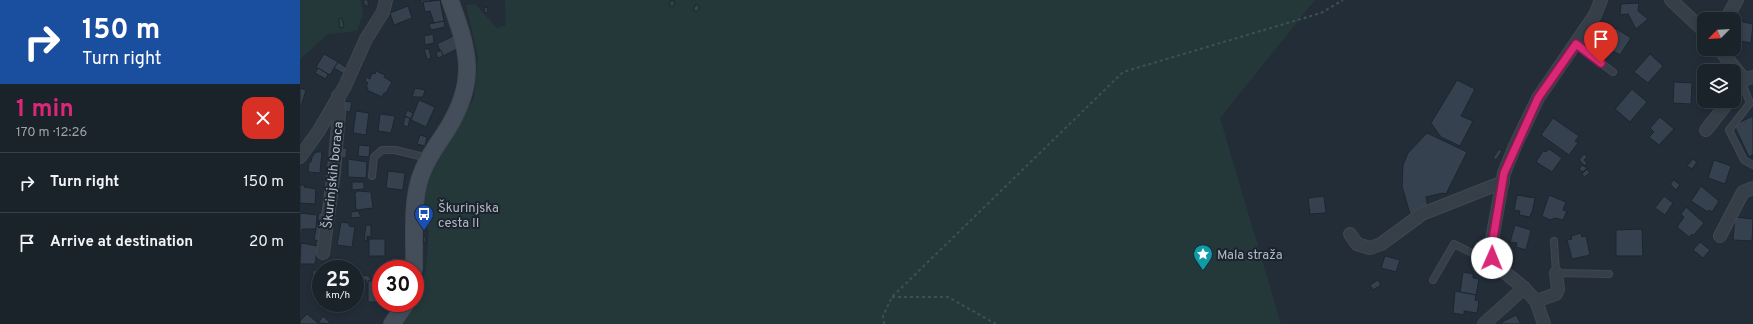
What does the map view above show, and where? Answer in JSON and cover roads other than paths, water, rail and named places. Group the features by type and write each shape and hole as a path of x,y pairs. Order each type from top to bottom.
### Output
{"street":[{"name":"Škurinjskih boraca","path":"300,157 318,132 338,96 366,39 383,12 386,0"},
{"path":"414,260 414,204 420,178 428,158 458,112 466,84 467,52 450,0"},
{"path":"1544,324 1536,301 1524,288 1497,266 1492,253 1504,173 1538,98 1595,15 1601,0"},
{"path":"1671,0 1697,24"},
{"path":"1730,12 1737,0"},
{"path":"1725,56 1746,80"},
{"name":"Škurinjskih boraca","path":"323,253 334,172 339,112 338,96"},
{"path":"1706,130 1723,108"},
{"path":"1350,234 1357,244 1370,248 1381,244 1422,214 1503,182"},
{"path":"1720,236 1743,192 1753,188"},
{"path":"1536,301 1556,294 1558,289 1556,274"},
{"path":"1484,324 1524,288"},
{"path":"392,324 400,312"}],"lane":[{"path":"1576,44 1613,72"},
{"path":"1746,80 1750,103 1729,130 1744,160 1753,165"},
{"path":"372,176 374,157 382,150 394,150 428,158"},
{"path":"1554,241 1556,274 1609,274"},
{"path":"1433,280 1454,244 1480,257 1492,253"}],"place":[{"name":"Škurinjska cesta II","path":"424,231"},
{"name":"Mala straža","path":"1203,271"}]}
